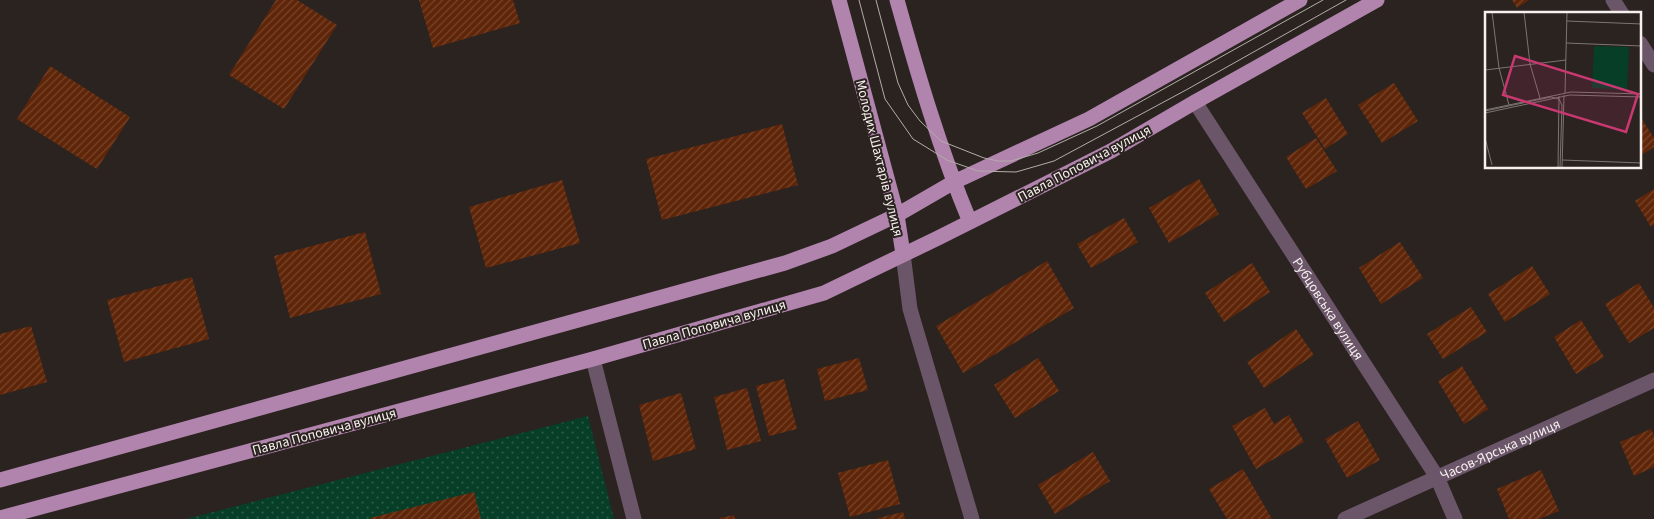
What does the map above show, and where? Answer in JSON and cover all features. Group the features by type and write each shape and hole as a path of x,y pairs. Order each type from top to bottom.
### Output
{"main road":[{"name":"Молодих Шахтарів вулиця","path":"839,0 897,215 903,254"},
{"path":"897,0 919,78 954,182 970,222"},
{"path":"0,480 785,264 832,246 897,215 954,182 1089,119 1300,0"},
{"name":"Павла Поповича вулиця","path":"0,518 593,359 824,293 1111,151 1376,0"}],"street":[{"path":"1613,0 1621,12"},
{"path":"1642,46 1654,65"},
{"name":"Рубцовська вулиця","path":"1195,102 1437,477 1455,519"},
{"name":"Молодих Шахтарів вулиця","path":"903,254 910,308 972,519"},
{"path":"593,359 634,519"},
{"name":"Часов-Ярська вулиця","path":"1345,519 1654,380"}],"green space":[{"path":"588,416 614,519 186,519"}],"building":[{"path":"276,0 297,0 337,25 284,109 229,75"},
{"path":"419,0 513,0 520,23 433,48"},
{"path":"1512,0 1529,0 1517,8"},
{"path":"50,66 130,117 97,169 17,119"},
{"path":"1394,83 1418,121 1382,143 1358,105"},
{"path":"1326,98 1348,134 1325,149 1302,113"},
{"path":"1642,119 1654,138 1654,147 1642,155"},
{"path":"782,124 798,185 662,220 646,159"},
{"path":"1316,138 1337,171 1306,189 1286,157"},
{"path":"1199,179 1219,214 1169,243 1149,208"},
{"path":"562,180 580,243 486,268 469,207"},
{"path":"1654,189 1654,225 1651,227 1635,201"},
{"path":"1124,218 1138,242 1091,268 1077,244"},
{"path":"365,232 381,294 290,318 274,256"},
{"path":"1400,242 1423,278 1381,304 1359,268"},
{"path":"1047,261 1074,308 963,373 936,326"},
{"path":"1252,263 1270,292 1224,322 1205,293"},
{"path":"1532,266 1550,294 1505,322 1488,294"},
{"path":"192,277 209,339 124,362 107,300"},
{"path":"1639,283 1654,308 1654,328 1629,343 1605,304"},
{"path":"1471,307 1487,332 1443,359 1427,334"},
{"path":"1581,320 1604,357 1576,374 1554,337"},
{"path":"31,326 47,382 0,395 0,334"},
{"path":"1296,329 1314,355 1264,388 1247,362"},
{"path":"859,358 868,390 825,401 817,369"},
{"path":"1038,358 1059,391 1015,418 994,385"},
{"path":"1462,366 1488,409 1464,424 1438,381"},
{"path":"784,379 797,429 769,436 756,386"},
{"path":"747,388 761,441 727,450 714,397"},
{"path":"681,393 696,449 653,461 639,405"},
{"path":"1265,408 1274,424 1289,415 1304,442 1256,469 1232,426"},
{"path":"1358,421 1380,460 1347,478 1325,439"},
{"path":"1651,429 1654,436 1654,467 1634,476 1620,442"},
{"path":"1093,452 1110,481 1055,514 1038,485"},
{"path":"888,460 900,504 850,517 838,473"},
{"path":"1243,469 1272,519 1227,519 1209,489"},
{"path":"1541,470 1559,511 1539,519 1509,519 1497,489"},
{"path":"474,492 481,519 370,518"},
{"path":"903,512 905,519 878,519 878,518"},
{"path":"734,515 735,519 720,519 720,518"}],"tram line":[{"path":"859,0 885,99 913,139 947,160 978,171 1016,172 1054,161 1186,90 1346,0"},
{"path":"876,0 898,83 908,105 920,121 941,141 984,158 998,161 1011,161 1038,153 1097,126 1323,0"}]}
